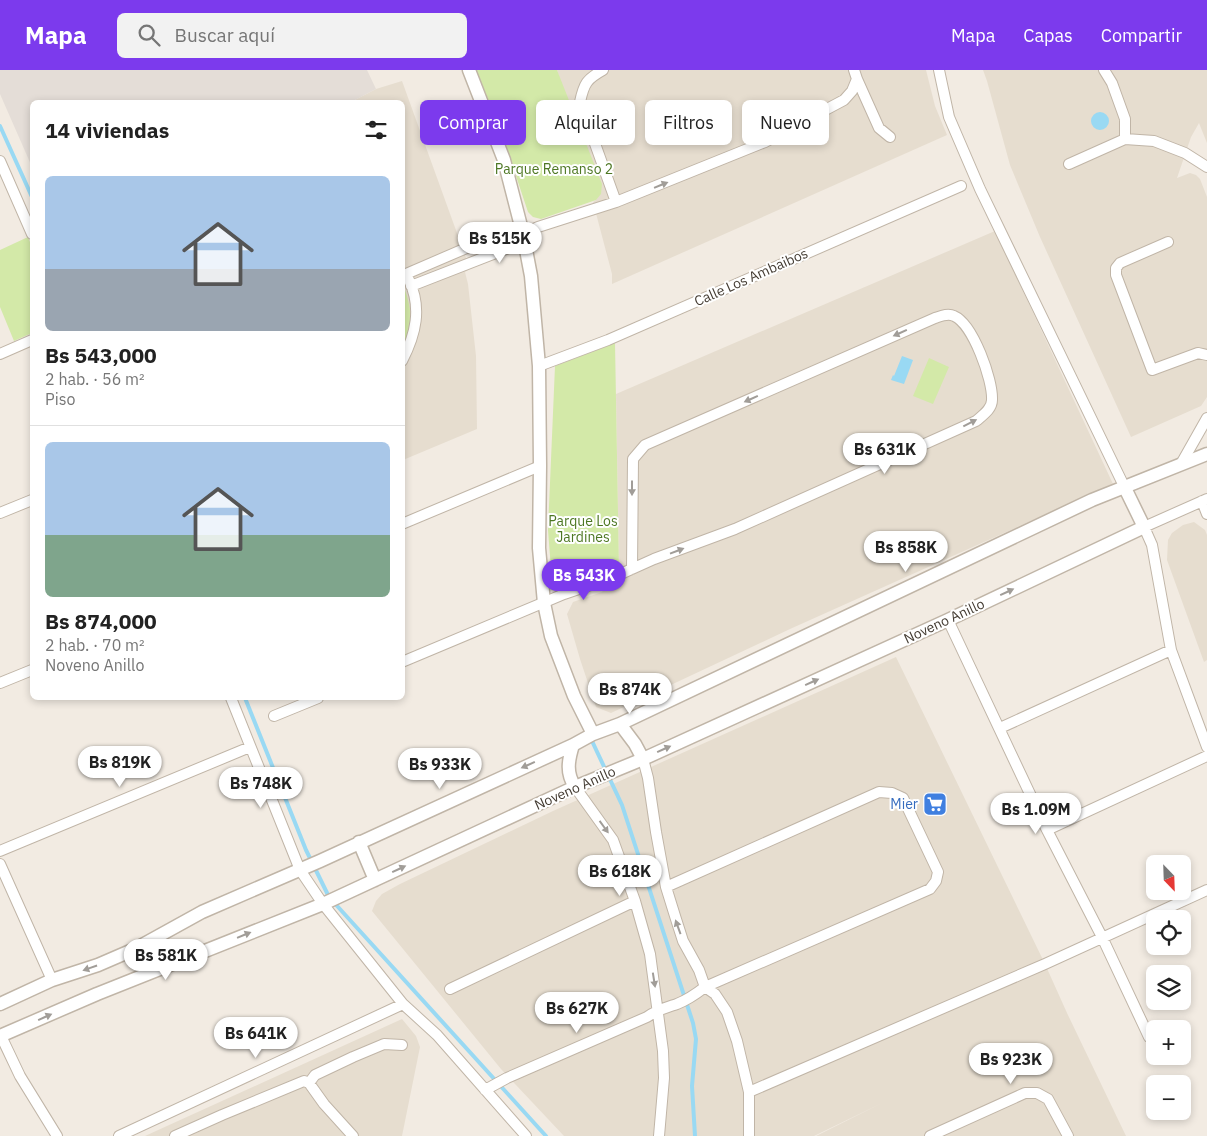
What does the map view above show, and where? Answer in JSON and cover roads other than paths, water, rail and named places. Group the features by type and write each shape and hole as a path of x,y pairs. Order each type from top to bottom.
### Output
{"street":[{"path":"469,70 504,160 531,276 539,366 539,548 544,603 551,636 574,696 593,734"},
{"path":"603,70 590,78 583,88 580,102 616,202"},
{"path":"939,70 949,118 980,189 1152,545 1171,650 1207,747"},
{"path":"1104,70 1112,83 1125,119 1125,139"},
{"path":"412,286 538,227 616,202 766,142 844,100 852,91 855,75"},
{"path":"855,75 879,128 890,137"},
{"path":"1069,164 1125,139 1154,141 1185,153 1207,167"},
{"path":"0,161 30,229"},
{"name":"Calle Los Ambaibos","path":"539,366 608,340 961,186"},
{"path":"405,271 522,234"},
{"path":"1168,242 1120,263 1116,268 1116,276 1152,370 1198,352 1207,355"},
{"path":"405,273 412,286 417,321 405,355"},
{"path":"405,661 544,603 632,569 735,529 976,421 987,412 992,401 988,372 977,346 962,322 953,315 945,314 645,445 633,459 632,569"},
{"path":"0,354 30,341"},
{"path":"1181,464 1207,418"},
{"path":"0,1004 52,980 98,965 135,949 202,912 309,866 573,745 593,734 620,724 1124,486 1207,454"},
{"path":"405,523 540,466"},
{"path":"1144,527 1204,500 1207,514"},
{"path":"0,513 30,501"},
{"name":"Noveno Anillo","path":"0,1036 97,994 375,880 575,787 643,759 948,620 1144,527"},
{"path":"948,620 1047,830 1102,938 1146,1033"},
{"path":"1000,728 1171,650"},
{"path":"0,683 30,671"},
{"path":"231,700 250,747 309,866 330,900 403,1004 437,1035 526,1136"},
{"path":"274,716 313,700"},
{"path":"620,724 635,744 643,759 648,778 666,887 683,941 699,970 705,987 715,994 727,1012 749,1092 749,1136"},
{"path":"573,745 567,768 570,779 613,840 635,901 650,954 664,1069 656,1135"},
{"path":"0,852 250,747"},
{"path":"1047,830 1207,756"},
{"path":"485,1090 507,1078 647,1017 658,1009 676,1004 705,987 930,890 938,872 903,798 892,793 879,792 666,887"},
{"path":"359,842 375,880"},
{"path":"0,864 52,980"},
{"path":"749,1092 1102,938 1207,890"},
{"path":"450,989 635,901"},
{"path":"119,1136 403,1004"},
{"path":"0,1036 20,1076 57,1136"},
{"path":"309,1083 315,1075 353,1057 384,1044 402,1044"},
{"path":"175,1136 304,1081 309,1083 324,1104 353,1136"},
{"path":"930,1136 1025,1093 1037,1093 1048,1099 1068,1136"}],"water":[{"path":"1096,112 1104,112 1109,117 1107,128 1096,130 1091,125 1091,117"},
{"path":"902,356 913,360 904,384 891,380"}],"waterway":[{"path":"0,126 30,193"},
{"path":"246,700 306,850 329,897 546,1136"},
{"path":"592,741 622,805 693,1023 696,1039 692,1086 695,1136"}],"place":[{"name":"Mier","path":"935,804"}],"park label":[{"name":"Parque Remanso 2","path":"554,169"},
{"name":"Parque Los Jardines","path":"583,530"}]}
